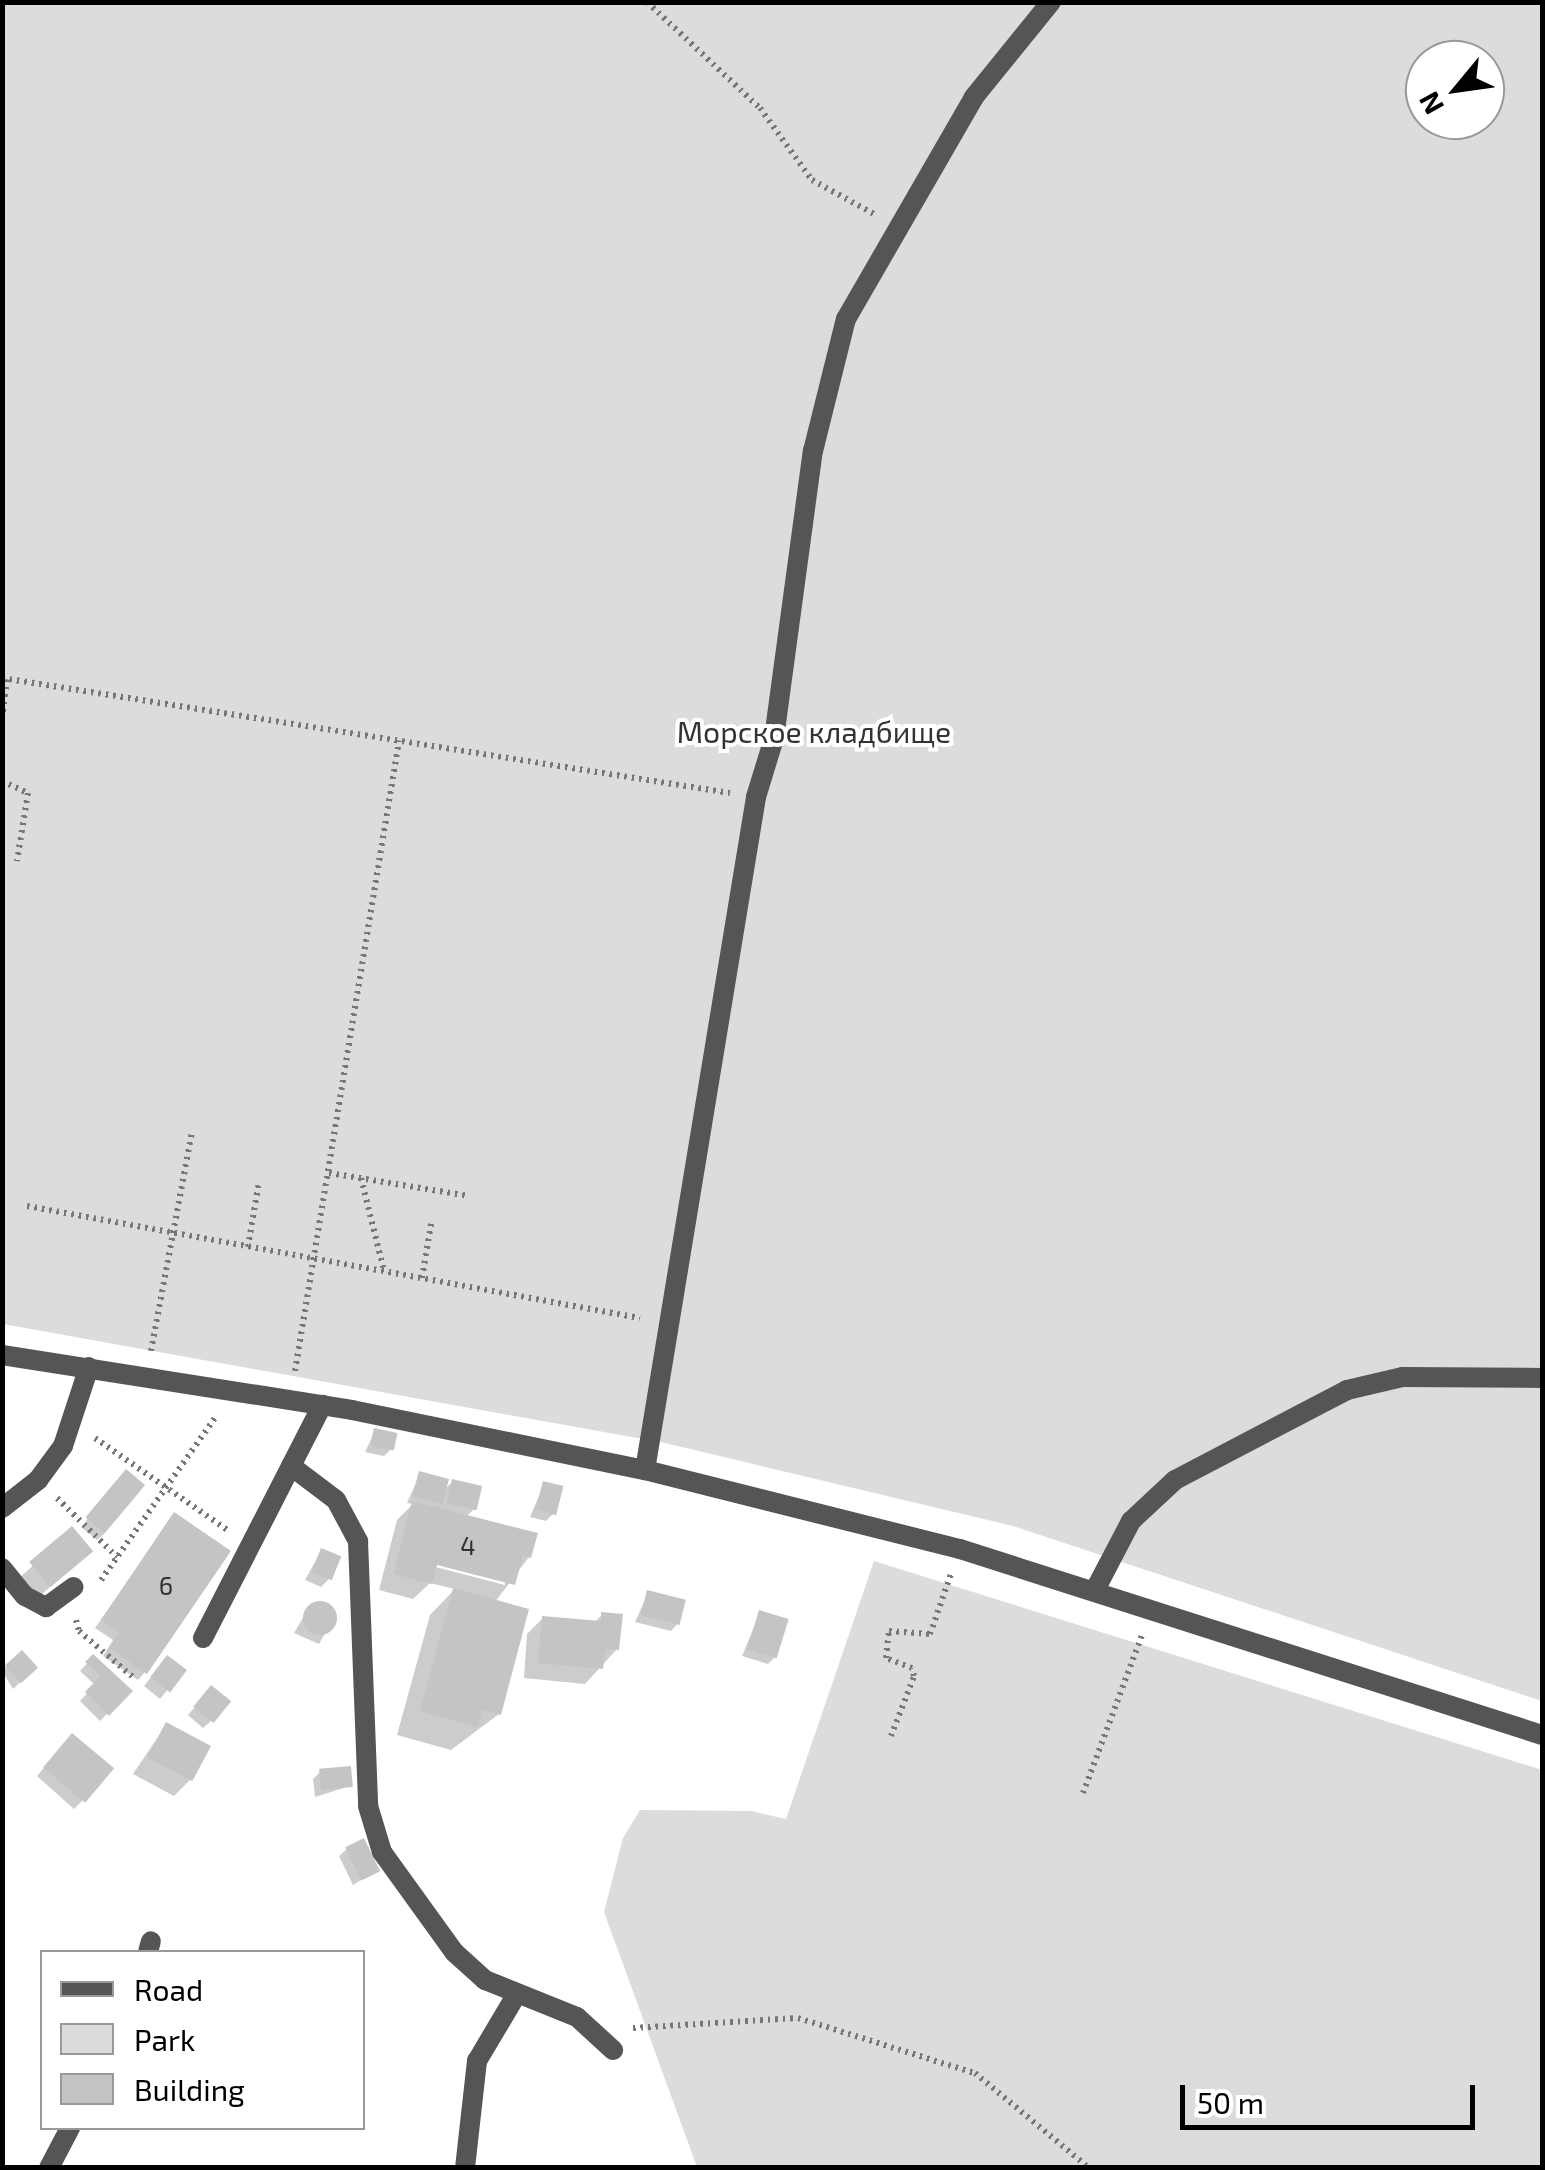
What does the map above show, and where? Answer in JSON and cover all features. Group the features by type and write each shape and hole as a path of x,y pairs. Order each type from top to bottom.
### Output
{"street":[{"path":"646,1470 756,797 774,738 812,450 846,319 974,98 1051,2"},
{"path":"2,1355 322,1405 646,1470 960,1550 1542,1735"},
{"path":"2,1508 38,1480 74,1423 89,1367"},
{"path":"1095,1590 1131,1522 1175,1480 1347,1390 1403,1376 1542,1378"},
{"path":"203,1638 322,1405"},
{"path":"290,1466 336,1500 358,1541 368,1806 382,1852 454,1952 515,1996 577,2017 612,2050"},
{"path":"2,1568 25,1596 46,1607 74,1587"},
{"path":"465,2168 478,2061 515,1996"},
{"path":"50,2168 69,2130"}],"path":[{"path":"647,2 760,108 812,180 900,228"},
{"path":"2,720 5,678 756,797"},
{"path":"290,1400 399,741"},
{"path":"2,782 28,793 18,861"},
{"path":"146,1377 176,1233 192,1131"},
{"path":"329,1173 468,1196"},
{"path":"361,1178 384,1272"},
{"path":"248,1247 260,1181"},
{"path":"27,1206 672,1324"},
{"path":"422,1278 430,1224"},
{"path":"96,1586 234,1392"},
{"path":"74,1423 165,1490 250,1545"},
{"path":"38,1480 117,1557"},
{"path":"891,1736 914,1676 912,1668 886,1658 889,1631 930,1634 960,1550"},
{"path":"1083,1793 1152,1609"},
{"path":"76,1616 79,1632 134,1678"},
{"path":"595,2030 798,2018 975,2073 1089,2168"}],"green space":[{"name":"Морское кладбище","path":"2,3 1542,3 1542,1701 1013,1526 665,1443 3,1324"},
{"path":"874,1561 1542,1770 1542,2167 697,2167 604,1912 623,1838 640,1810 751,1811 786,1819"}],"building":[{"path":"374,1428 397,1433 394,1451 370,1446"},
{"path":"126,1469 145,1485 105,1533 86,1517"},
{"path":"419,1471 449,1479 442,1504 412,1496"},
{"path":"452,1479 482,1486 477,1510 446,1503"},
{"path":"543,1481 563,1486 556,1515 536,1510"},
{"path":"412,1501 538,1533 531,1558 523,1556 515,1585 437,1565 432,1584 394,1574"},
{"path":"174,1512 231,1551 147,1674 109,1648 119,1632 101,1620"},
{"path":"72,1526 93,1551 50,1587 29,1562"},
{"path":"321,1548 341,1556 332,1580 311,1572"},
{"path":"453,1588 529,1609 501,1715 482,1710 478,1727 420,1711"},
{"path":"647,1590 686,1600 680,1625 641,1615"},
{"path":"320,1601 332,1606 337,1618 332,1630 320,1635 308,1630 303,1618 308,1606"},
{"path":"759,1610 789,1619 777,1658 747,1649"},
{"path":"601,1612 623,1614 619,1650 605,1649 603,1669 538,1663 542,1616 601,1621"},
{"path":"22,1650 38,1668 21,1683 5,1665"},
{"path":"93,1654 133,1691 109,1716 85,1692 100,1676 85,1662"},
{"path":"167,1655 187,1670 170,1692 150,1677"},
{"path":"211,1685 231,1701 214,1723 193,1707"},
{"path":"166,1722 211,1746 192,1781 147,1757"},
{"path":"72,1733 114,1768 85,1803 43,1767"},
{"path":"351,1766 353,1787 321,1790 319,1769"},
{"path":"364,1838 380,1871 361,1880 345,1847"}]}
